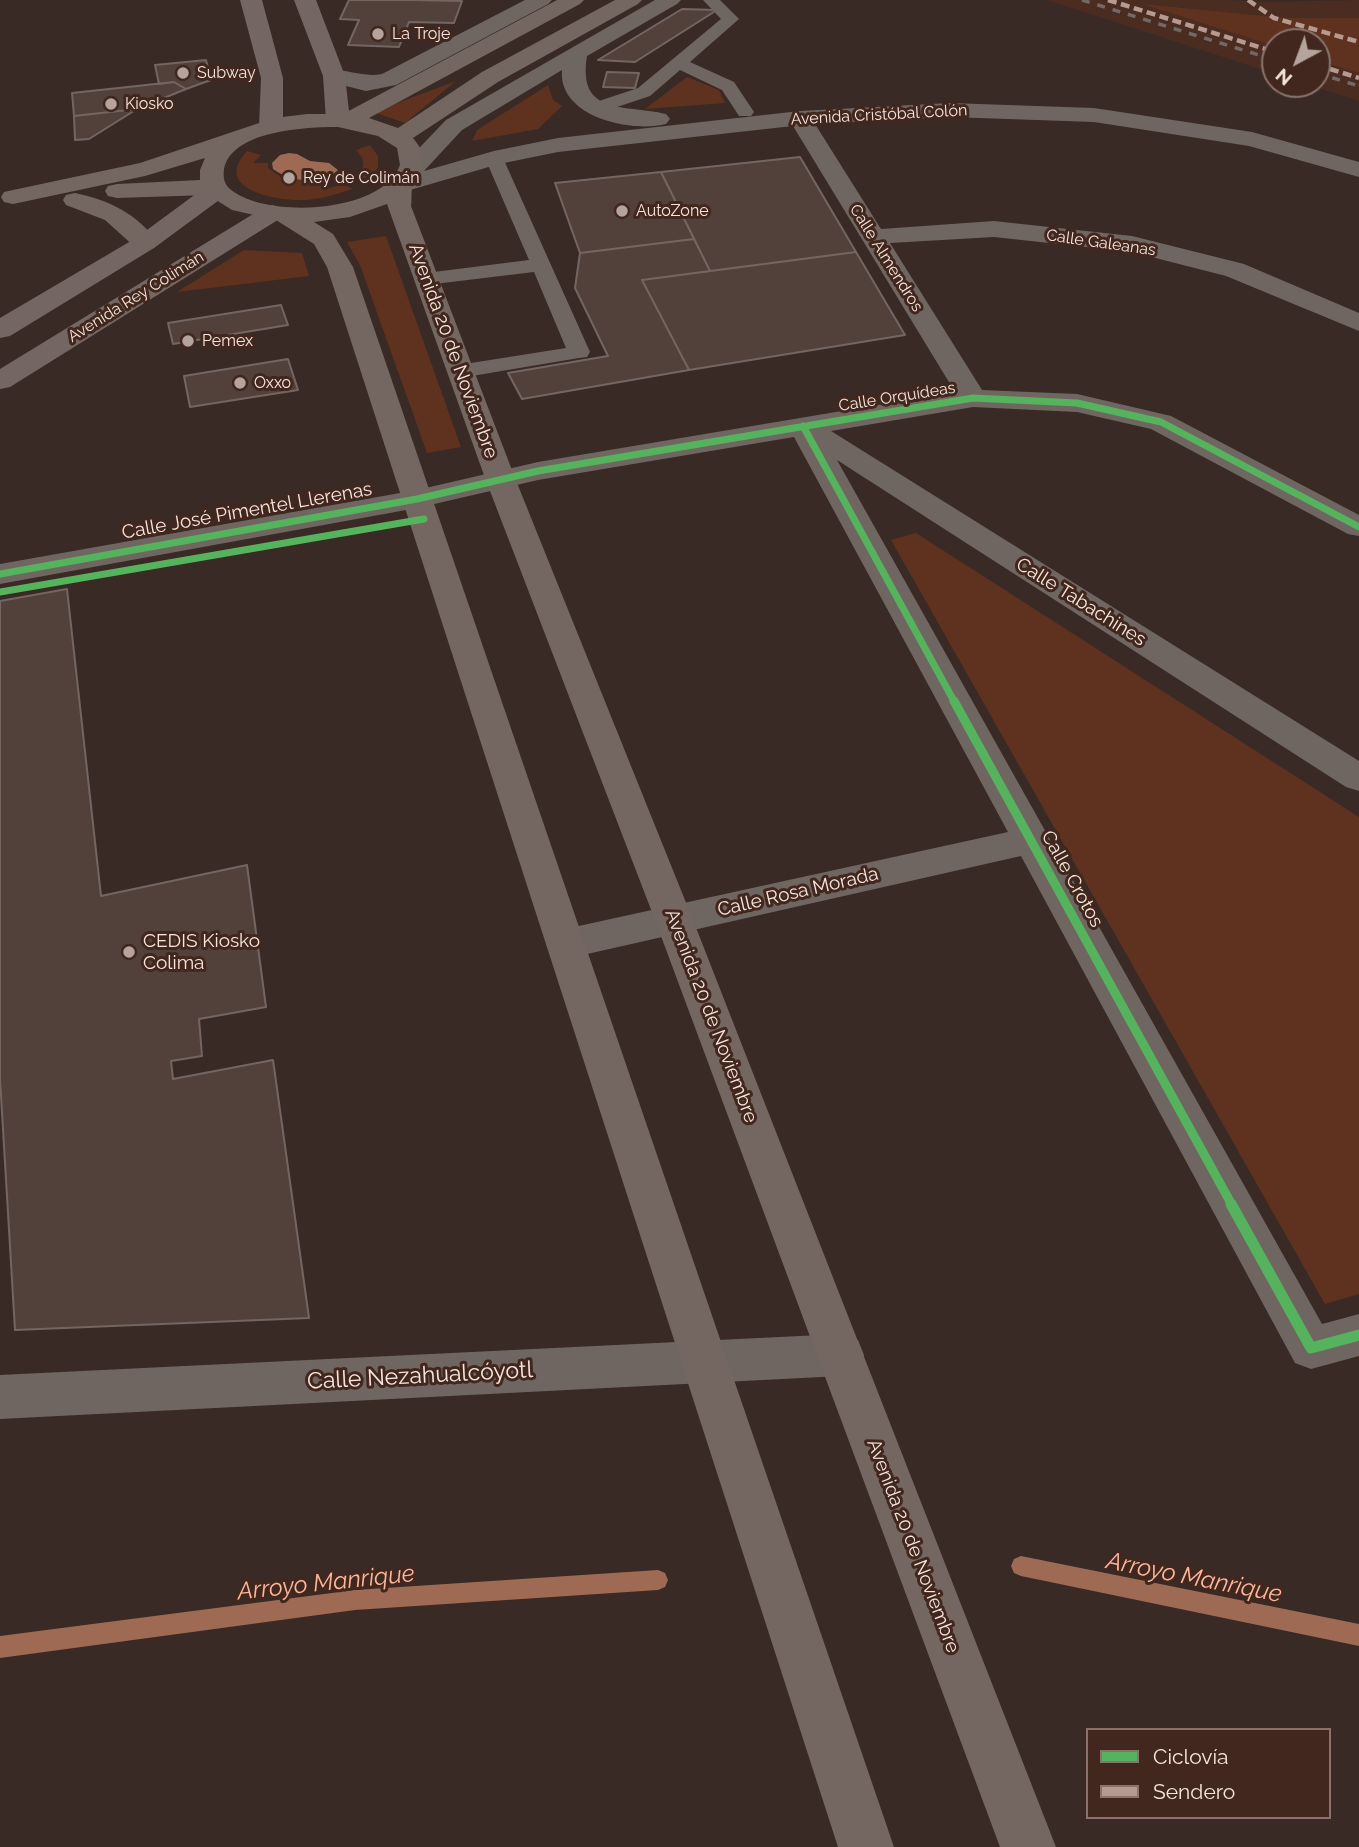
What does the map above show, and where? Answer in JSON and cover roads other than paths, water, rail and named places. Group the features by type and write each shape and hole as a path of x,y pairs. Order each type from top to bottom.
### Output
{"main road":[{"path":"251,0 272,78 271,127"},
{"path":"305,0 334,76 342,121"},
{"path":"342,121 456,64 573,0"},
{"path":"6,197 145,169 293,122 342,121 373,127 398,138 491,77 631,0"},
{"name":"Avenida 20 de Noviembre","path":"398,138 408,148 413,159 405,178 399,206 460,372 674,920 1027,1847"},
{"path":"236,141 216,159 211,177 216,188 240,204 278,214 324,239 340,267 866,1847"},
{"path":"278,214 320,213 356,207 376,200 405,178"},
{"path":"6,197 216,188"},
{"path":"0,330 145,243 216,188"},
{"path":"45,195 98,205 118,215 145,243"},
{"name":"Avenida Rey Colimán","path":"0,381 278,214"}],"street":[{"path":"334,76 366,84 388,80 541,0"},
{"path":"405,178 454,125 670,0"},
{"path":"576,53 573,82 579,95 596,108 621,117 649,119 745,113 800,118"},
{"path":"558,145 596,108"},
{"name":"Avenida Cristóbal Colón","path":"405,178 558,145 800,118 950,110 1094,114 1252,139 1359,170"},
{"name":"Calle Almendros","path":"800,118 973,398"},
{"name":"Calle Galeanas","path":"873,237 994,229 1132,244 1235,270 1359,323"},
{"name":"Calle Orquídeas","path":"500,478 973,398 1077,403 1161,422 1359,527"},
{"name":"Calle Tabachines","path":"803,426 1359,778"},
{"name":"Calle Crotos","path":"803,426 1311,1348 1359,1335"},
{"name":"Calle José Pimentel Llerenas","path":"0,574 417,499 500,478"},
{"name":"Calle Rosa Morada","path":"565,944 1031,840"},
{"name":"Calle Nezahualcóyotl","path":"0,1397 841,1355"}],"lane":[{"path":"596,108 644,92 731,19 712,0"},
{"path":"679,63 728,86 745,113"},
{"path":"460,372 579,352 494,158"},
{"path":"426,279 541,265"}],"waterway":[{"name":"Arroyo Manrique","path":"1021,1566 1359,1635"},
{"name":"Arroyo Manrique","path":"0,1647 355,1600 658,1580"}],"railway":[{"path":"1082,0 1261,56"},
{"path":"1331,77 1359,86"}],"place":[{"name":"La Troje","path":"378,34"},
{"name":"Subway","path":"183,73"},
{"name":"Kiosko","path":"111,104"},
{"name":"Rey de Colimán","path":"289,178"},
{"name":"AutoZone","path":"622,211"},
{"name":"Pemex","path":"188,341"},
{"name":"Oxxo","path":"240,383"},
{"name":"CEDIS Kiosko Colima","path":"129,952"}]}
